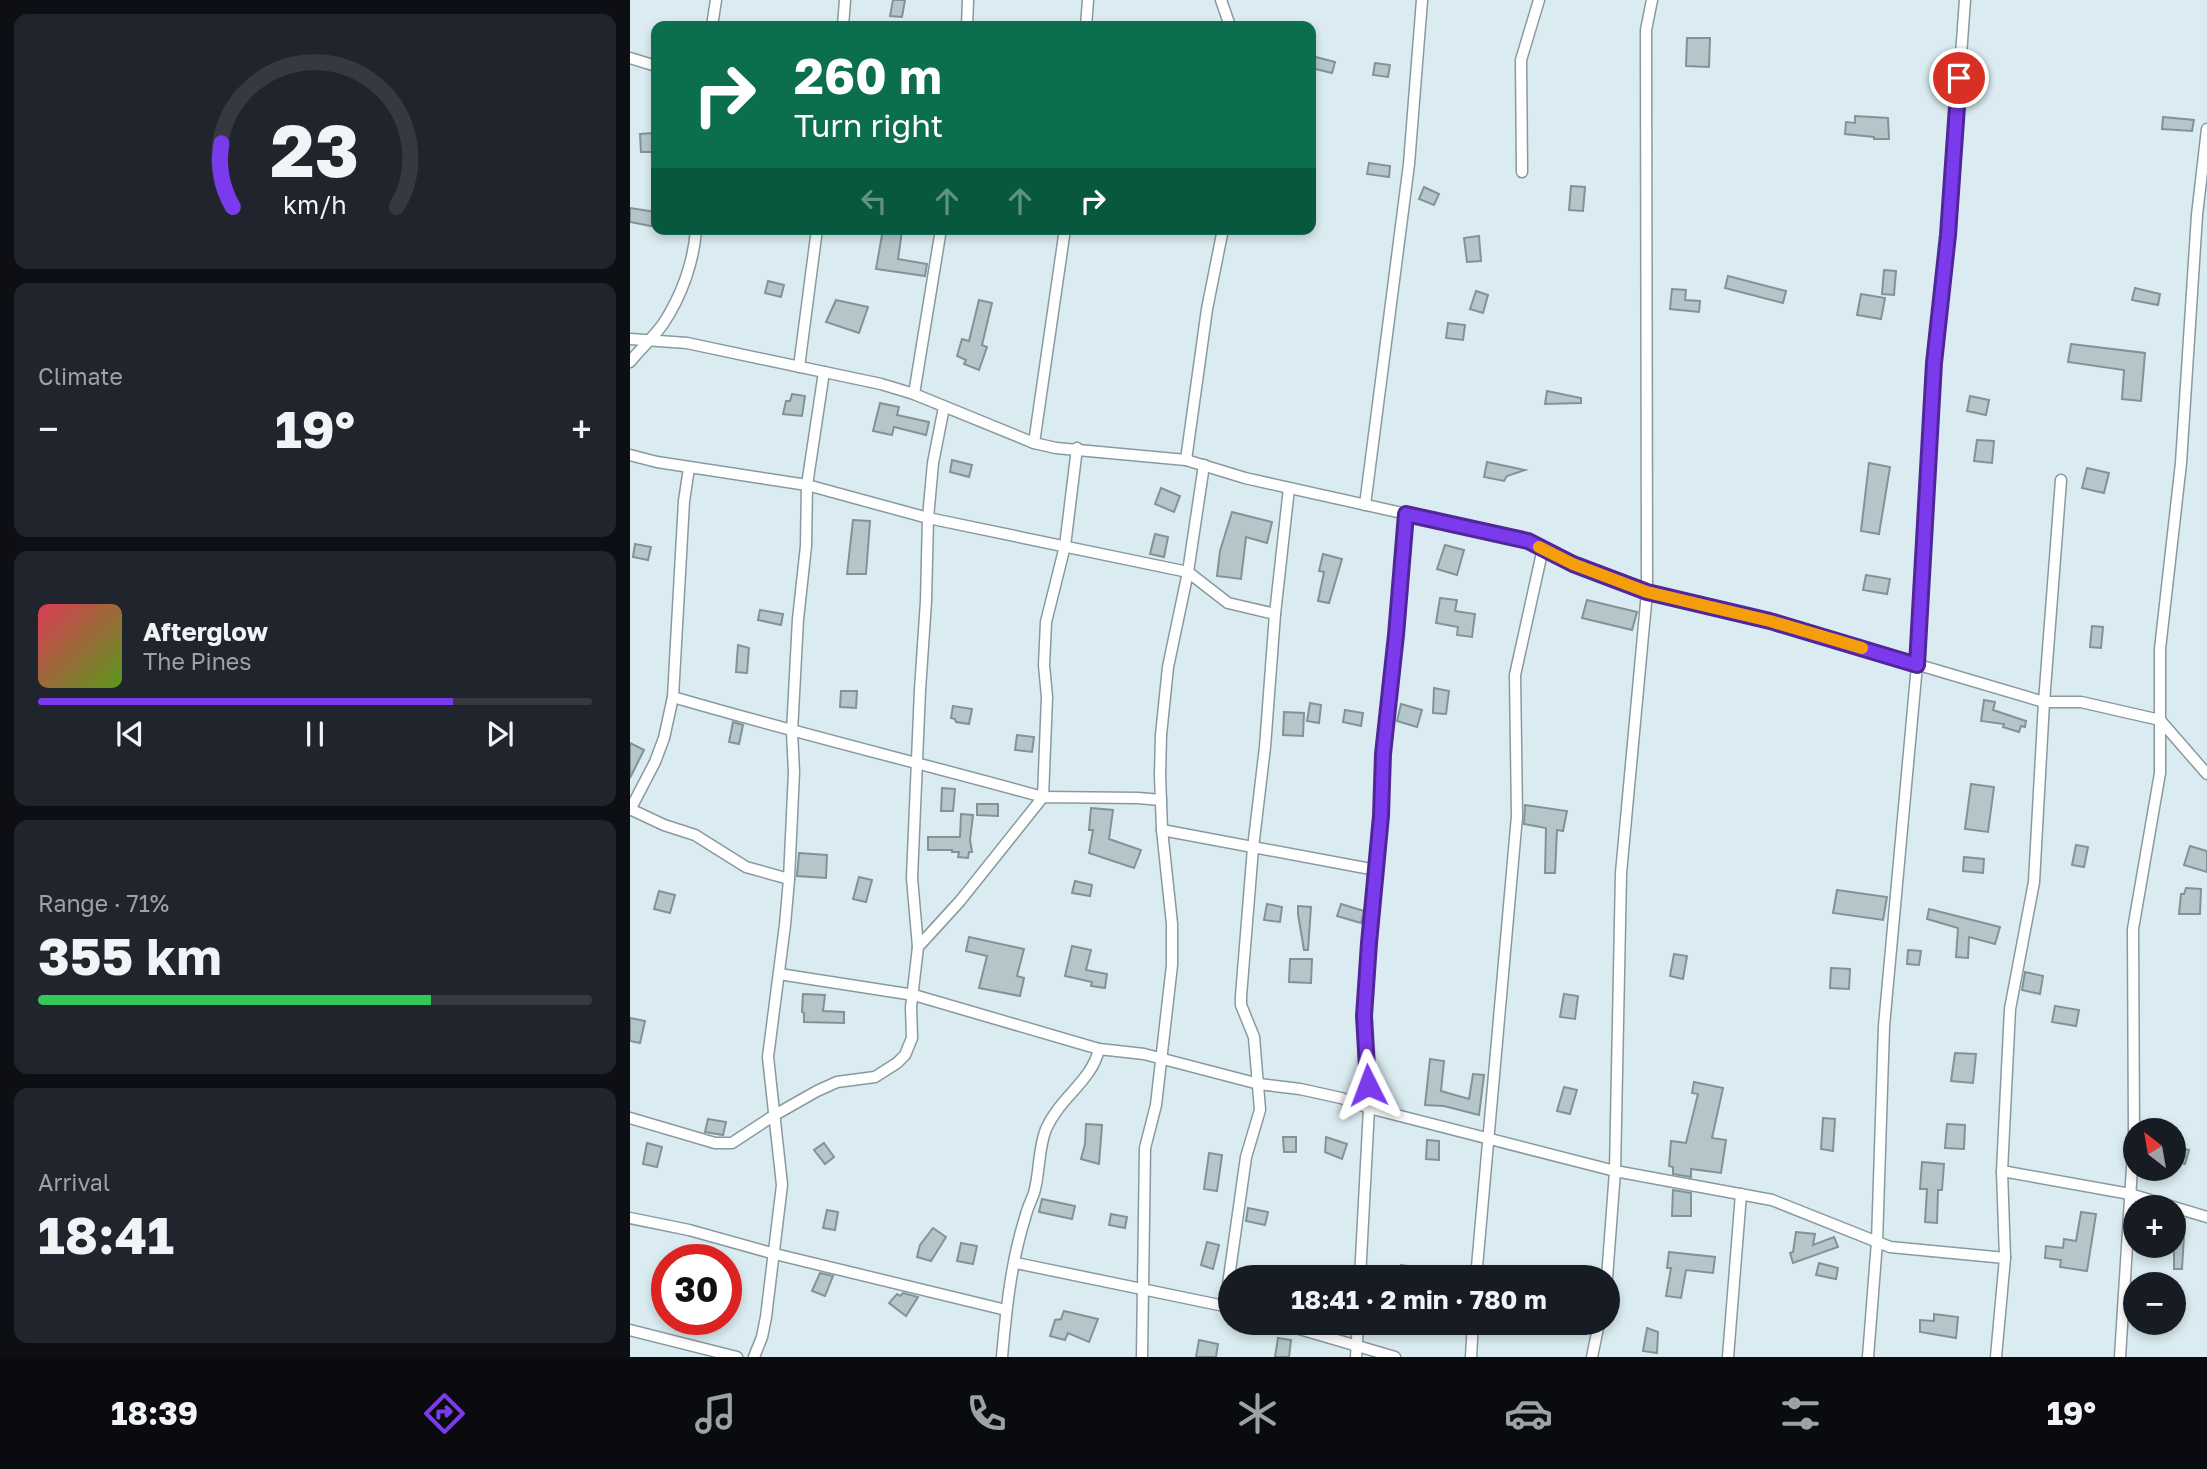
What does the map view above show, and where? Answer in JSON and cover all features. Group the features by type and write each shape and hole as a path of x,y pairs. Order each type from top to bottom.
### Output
{"street":[{"path":"713,21 716,0"},
{"path":"843,21 845,0"},
{"path":"967,21 968,0"},
{"path":"1086,21 1088,0"},
{"path":"1221,0 1228,21"},
{"path":"1365,505 1409,164 1422,0"},
{"path":"1522,172 1521,60 1539,0"},
{"path":"1608,1265 1615,1171 1620,873 1647,592 1646,30 1652,0"},
{"path":"1868,1357 1877,1242 1884,1026 1917,665 1934,363 1948,235 1965,0"},
{"path":"630,58 651,64"},
{"path":"2120,1357 2134,1136 2133,929 2160,773 2160,649 2181,463 2197,215 2207,129"},
{"path":"630,362 649,341 674,304 688,269 696,235"},
{"path":"799,367 816,235"},
{"path":"914,394 940,235"},
{"path":"1034,443 1064,235"},
{"path":"1186,460 1207,309 1222,235"},
{"path":"630,338 687,343 914,394 1034,443 1056,448 1186,460 1245,478 1528,541 1573,564 1647,592 1770,621 2044,702 2081,702 2160,720 2207,774"},
{"path":"754,1357 766,1317 782,1185 768,1057 789,879 794,772 792,732 798,619 806,546 807,485 824,372"},
{"path":"630,1118 723,1144 741,1137 773,1116 837,1082 875,1077 905,1055 912,1038 911,1007 918,947 912,878 928,518 933,463 944,407"},
{"path":"918,947 960,901 1043,797 1047,709 1044,665 1046,622 1065,545 1077,448"},
{"path":"630,454 689,468 807,485 928,518 1188,572 1228,603 1275,614"},
{"path":"1142,1357 1145,1148 1156,1105 1172,951 1172,924 1162,830 1161,735 1168,667 1188,572 1205,465"},
{"path":"689,468 684,501 673,696 664,738 655,762 630,810 695,835 746,867 789,879"},
{"path":"1996,1357 2005,1258 2002,1171 2010,1009 2034,882 2061,480"},
{"path":"1233,1265 1245,1157 1260,1110 1254,1037 1241,1005 1241,996 1289,488"},
{"path":"1361,1265 1369,1108 1364,1016 1383,754 1406,514"},
{"path":"1477,1265 1517,816 1515,675 1543,548"},
{"path":"673,696 792,732 1043,797 1138,797 1161,800"},
{"path":"1162,830 1376,870"},
{"path":"779,974 914,995 1100,1049 1144,1054 1259,1084 1341,1098 1369,1108 1615,1171 1772,1200 1890,1247 2005,1258"},
{"path":"1002,1357 1006,1310 1024,1219 1034,1192 1046,1130 1062,1102 1090,1073 1100,1049"},
{"path":"2002,1171 2130,1194 2207,1217"},
{"path":"1728,1357 1741,1194"},
{"path":"630,1218 689,1230 775,1254 1006,1310"},
{"path":"1016,1262 1218,1305"},
{"path":"630,1330 737,1357"},
{"path":"1322,1335 1395,1357"},
{"path":"1356,1357 1357,1335"},
{"path":"1471,1357 1472,1335"},
{"path":"1592,1357 1597,1335"}],"building":[{"path":"893,0 905,0 902,17 890,16"},
{"path":"1687,38 1710,38 1709,67 1686,66"},
{"path":"1316,57 1335,62 1332,73 1316,69"},
{"path":"1375,63 1390,65 1388,77 1373,75"},
{"path":"1855,116 1888,118 1889,139 1845,134 1846,122 1855,123"},
{"path":"2163,117 2194,120 2192,131 2162,129"},
{"path":"651,133 651,152 641,152 640,134"},
{"path":"1369,163 1390,166 1389,177 1367,174"},
{"path":"1571,186 1585,187 1583,211 1569,210"},
{"path":"1424,187 1439,194 1434,205 1419,199"},
{"path":"630,208 651,211 651,226 630,222"},
{"path":"882,235 901,235 898,259 927,264 925,276 876,269"},
{"path":"1479,236 1481,261 1467,262 1464,238"},
{"path":"1884,270 1896,271 1894,295 1882,294"},
{"path":"1728,276 1786,291 1783,303 1725,288"},
{"path":"768,281 784,285 781,297 765,293"},
{"path":"2135,288 2160,294 2158,305 2132,300"},
{"path":"1672,289 1686,290 1685,300 1700,301 1699,312 1670,309"},
{"path":"1476,291 1488,295 1483,313 1470,309"},
{"path":"1861,294 1885,298 1881,319 1857,315"},
{"path":"836,300 868,307 859,333 826,322"},
{"path":"979,300 992,303 982,345 987,347 979,370 964,364 966,360 957,356 962,339 969,341"},
{"path":"1448,323 1465,325 1463,340 1446,338"},
{"path":"2071,344 2145,353 2141,401 2122,399 2124,370 2068,362"},
{"path":"1547,391 1581,398 1581,403 1545,404"},
{"path":"792,394 805,396 802,416 783,414 786,401 790,401"},
{"path":"1970,396 1989,400 1986,415 1967,411"},
{"path":"880,403 899,407 897,415 929,422 926,435 894,427 892,435 873,431"},
{"path":"1977,440 1994,441 1992,463 1974,461"},
{"path":"952,460 972,465 969,477 950,472"},
{"path":"1487,462 1525,470 1507,476 1504,481 1484,477"},
{"path":"1869,463 1890,467 1879,534 1861,531"},
{"path":"2087,468 2109,473 2104,493 2082,488"},
{"path":"1161,488 1180,496 1174,512 1155,504"},
{"path":"1232,512 1272,522 1267,543 1246,537 1241,579 1217,576 1220,551"},
{"path":"853,520 870,521 866,574 847,574"},
{"path":"1155,534 1168,537 1164,557 1150,554"},
{"path":"635,544 651,547 648,560 633,557"},
{"path":"1445,545 1464,550 1457,575 1437,569"},
{"path":"1323,554 1342,559 1329,603 1318,601 1324,572 1319,571"},
{"path":"1866,575 1890,579 1887,594 1863,590"},
{"path":"1440,598 1457,600 1455,611 1475,614 1472,637 1457,635 1458,627 1436,623"},
{"path":"1587,600 1637,612 1632,630 1582,618"},
{"path":"760,610 783,614 781,625 758,620"},
{"path":"2092,626 2103,627 2101,648 2090,647"},
{"path":"738,645 749,648 747,673 736,672"},
{"path":"1434,688 1449,691 1446,714 1433,713"},
{"path":"841,691 857,691 856,708 840,707"},
{"path":"1984,700 1995,702 1993,710 2026,721 2025,727 2021,726 2019,732 2003,727 2004,724 1981,721"},
{"path":"1310,703 1321,705 1319,723 1307,721"},
{"path":"1401,704 1422,710 1417,727 1397,721"},
{"path":"953,706 972,709 969,724 956,722 951,718"},
{"path":"1345,710 1363,713 1361,726 1343,722"},
{"path":"1284,712 1304,713 1303,736 1283,735"},
{"path":"733,722 743,725 739,744 729,742"},
{"path":"1017,735 1034,737 1032,752 1015,750"},
{"path":"630,743 644,750 630,778"},
{"path":"1971,784 1994,787 1988,832 1965,829"},
{"path":"942,788 955,789 953,811 941,811"},
{"path":"977,804 998,804 998,816 977,815"},
{"path":"1525,805 1567,811 1563,831 1557,830 1555,873 1545,873 1546,828 1524,824"},
{"path":"1091,808 1113,810 1109,839 1141,850 1134,868 1089,853 1093,830 1089,830"},
{"path":"961,814 973,815 970,840 972,852 969,852 968,858 958,857 959,852 952,850 928,850 928,837 960,837"},
{"path":"2076,845 2088,847 2084,867 2072,865"},
{"path":"2190,846 2207,851 2207,872 2184,865"},
{"path":"799,853 827,855 826,878 797,876"},
{"path":"1964,857 1984,859 1983,873 1963,871"},
{"path":"859,877 872,880 866,902 853,899"},
{"path":"1075,881 1092,885 1090,896 1072,893"},
{"path":"2186,888 2201,889 2200,914 2179,914 2181,894 2184,894"},
{"path":"1837,890 1887,897 1883,920 1833,913"},
{"path":"659,891 675,895 670,913 654,909"},
{"path":"1267,904 1282,907 1280,922 1264,920"},
{"path":"1341,904 1364,911 1361,923 1337,916"},
{"path":"1298,906 1311,907 1308,950 1304,950"},
{"path":"1929,909 2000,927 1995,944 1969,937 1968,958 1956,957 1958,928 1927,919"},
{"path":"969,937 1024,949 1017,976 1024,978 1020,996 979,988 987,956 966,951"},
{"path":"1072,946 1091,950 1086,970 1107,974 1105,988 1091,986 1092,982 1065,976"},
{"path":"1908,950 1921,951 1919,965 1907,964"},
{"path":"1674,954 1687,956 1683,979 1670,976"},
{"path":"1290,959 1312,959 1311,983 1289,982"},
{"path":"1831,968 1850,969 1849,989 1830,988"},
{"path":"2025,972 2043,976 2040,994 2022,990"},
{"path":"803,994 825,995 823,1011 844,1012 844,1023 804,1022"},
{"path":"1564,994 1578,996 1575,1019 1560,1017"},
{"path":"2055,1006 2079,1010 2076,1026 2052,1022"},
{"path":"630,1018 645,1021 640,1043 630,1041"},
{"path":"1955,1053 1976,1054 1973,1083 1951,1081"},
{"path":"1430,1059 1444,1061 1441,1091 1469,1099 1473,1074 1484,1075 1479,1115 1444,1106 1425,1105"},
{"path":"1694,1082 1723,1088 1712,1138 1726,1140 1721,1173 1691,1169 1691,1177 1673,1174 1673,1167 1669,1166 1671,1141 1686,1143 1698,1094 1692,1093"},
{"path":"1564,1087 1577,1090 1570,1114 1557,1111"},
{"path":"1823,1118 1835,1119 1833,1151 1821,1149"},
{"path":"708,1119 726,1122 723,1135 705,1132"},
{"path":"1086,1124 1102,1125 1099,1164 1081,1159"},
{"path":"1947,1124 1965,1125 1964,1149 1945,1148"},
{"path":"1283,1137 1296,1137 1296,1152 1284,1152"},
{"path":"1326,1137 1347,1144 1342,1159 1325,1152"},
{"path":"1427,1140 1439,1141 1439,1160 1426,1159"},
{"path":"647,1143 662,1147 657,1167 643,1164"},
{"path":"824,1143 834,1157 825,1164 814,1150"},
{"path":"1209,1153 1222,1155 1217,1191 1204,1189"},
{"path":"1922,1162 1944,1164 1942,1190 1938,1190 1937,1223 1925,1222 1927,1189 1920,1189"},
{"path":"1673,1190 1691,1193 1691,1216 1672,1216"},
{"path":"1042,1199 1075,1206 1072,1219 1039,1212"},
{"path":"1248,1208 1268,1212 1265,1225 1246,1221"},
{"path":"827,1210 838,1212 835,1230 823,1228"},
{"path":"2081,1212 2096,1214 2087,1271 2060,1267 2061,1260 2045,1258 2046,1246 2063,1248 2064,1239 2076,1241"},
{"path":"1111,1214 1127,1217 1125,1228 1109,1225"},
{"path":"933,1228 946,1237 931,1261 917,1257 920,1245"},
{"path":"1796,1232 1815,1234 1813,1245 1834,1237 1838,1247 1793,1263 1790,1253 1793,1252"},
{"path":"1207,1242 1219,1245 1213,1269 1201,1265"},
{"path":"961,1243 977,1246 973,1264 957,1261"},
{"path":"1669,1252 1715,1257 1713,1273 1686,1270 1681,1298 1666,1296 1671,1268 1667,1268"},
{"path":"2174,1258 2183,1258 2182,1269 2174,1269"},
{"path":"1819,1263 1838,1268 1836,1279 1816,1275"},
{"path":"820,1273 833,1276 825,1296 812,1291"},
{"path":"903,1293 918,1297 906,1316 889,1303 897,1294 900,1296"},
{"path":"1064,1311 1098,1319 1089,1342 1068,1333 1065,1340 1050,1336 1055,1320 1061,1319"},
{"path":"1934,1314 1958,1317 1956,1338 1920,1332 1920,1320 1934,1321"},
{"path":"1647,1328 1658,1332 1657,1353 1643,1351"},
{"path":"1278,1338 1291,1340 1289,1357 1275,1357"},
{"path":"1199,1340 1218,1344 1216,1357 1196,1357"}],"slow traffic":[{"path":"1539,547 1573,564 1647,592 1770,621 1862,648"}],"route":[{"path":"1368,1085 1364,1016 1381,816 1383,754 1406,514 1528,541 1573,564 1647,592 1770,621 1917,665 1934,363 1948,235 1959,78"}]}
